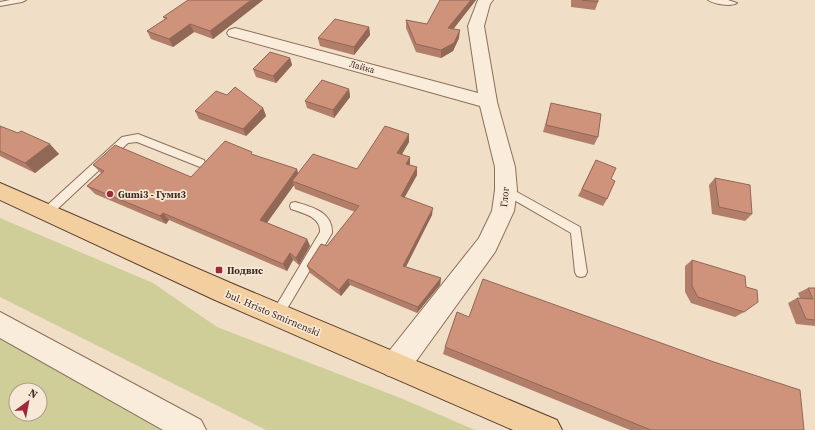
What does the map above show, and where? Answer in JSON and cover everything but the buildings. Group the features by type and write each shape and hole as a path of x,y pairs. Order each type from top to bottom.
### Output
{"main road":[{"name":"bul. Hristo Smirnenski","path":"0,191 277,314 547,430"}],"street":[{"name":"Глог","path":"396,365 487,245 503,211 506,190 505,167 488,102 476,26 483,4 486,0"},
{"name":"Лайка","path":"235,33 488,102"},
{"path":"0,324 191,430"}],"lane":[{"path":"0,4 22,0"},
{"path":"712,0 733,3"},
{"path":"47,212 124,140 138,138 200,163"},
{"path":"506,190 576,230 581,272"},
{"path":"277,314 326,233 327,228 326,223 320,216 295,206"}],"shaded area":[{"path":"0,218 153,283 217,327 403,399 475,430 266,430 0,297"},
{"path":"0,337 169,430 0,430"}],"place":[{"name":"Gumi3 - Гуми3","path":"110,194"},
{"name":"Подвис","path":"219,270"}]}
